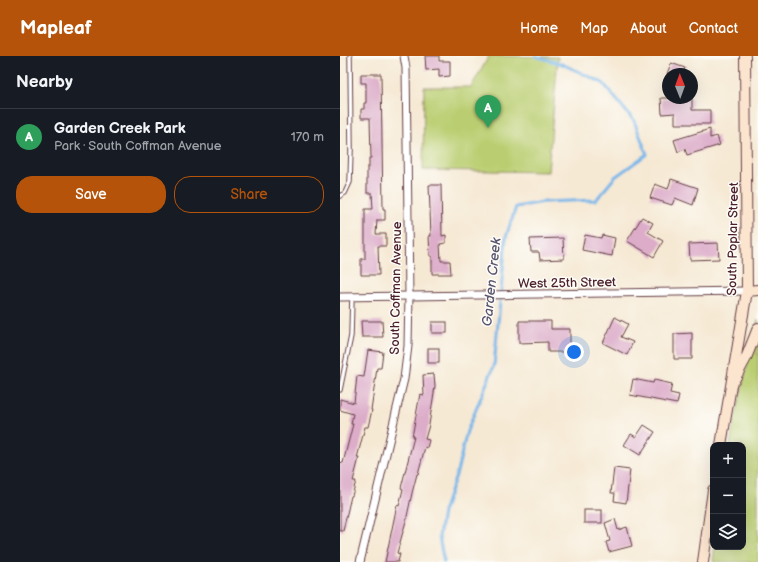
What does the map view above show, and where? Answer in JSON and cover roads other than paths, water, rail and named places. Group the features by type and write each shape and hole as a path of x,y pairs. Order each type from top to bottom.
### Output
{"main road":[{"name":"South Poplar Street","path":"721,442 747,291 745,56"},
{"path":"747,291 758,290"},
{"path":"730,387 746,358 758,328"},
{"path":"703,562 710,512"}],"street":[{"name":"South Coffman Avenue","path":"360,562 404,379 408,346 409,296 406,68 404,56"},
{"name":"West 25th Street","path":"340,297 747,291"}],"lane":[{"path":"340,196 345,193 350,182 350,56"},
{"path":"340,390 351,336 352,297"}],"waterway":[{"name":"Garden Creek","path":"444,562 439,537 443,512 457,472 467,431 494,366 506,237 516,207 544,202 596,200 615,177 647,154 634,121 603,83 562,64 535,56"}],"place":[{"name":"Garden Creek Park","path":"488,128"}]}
